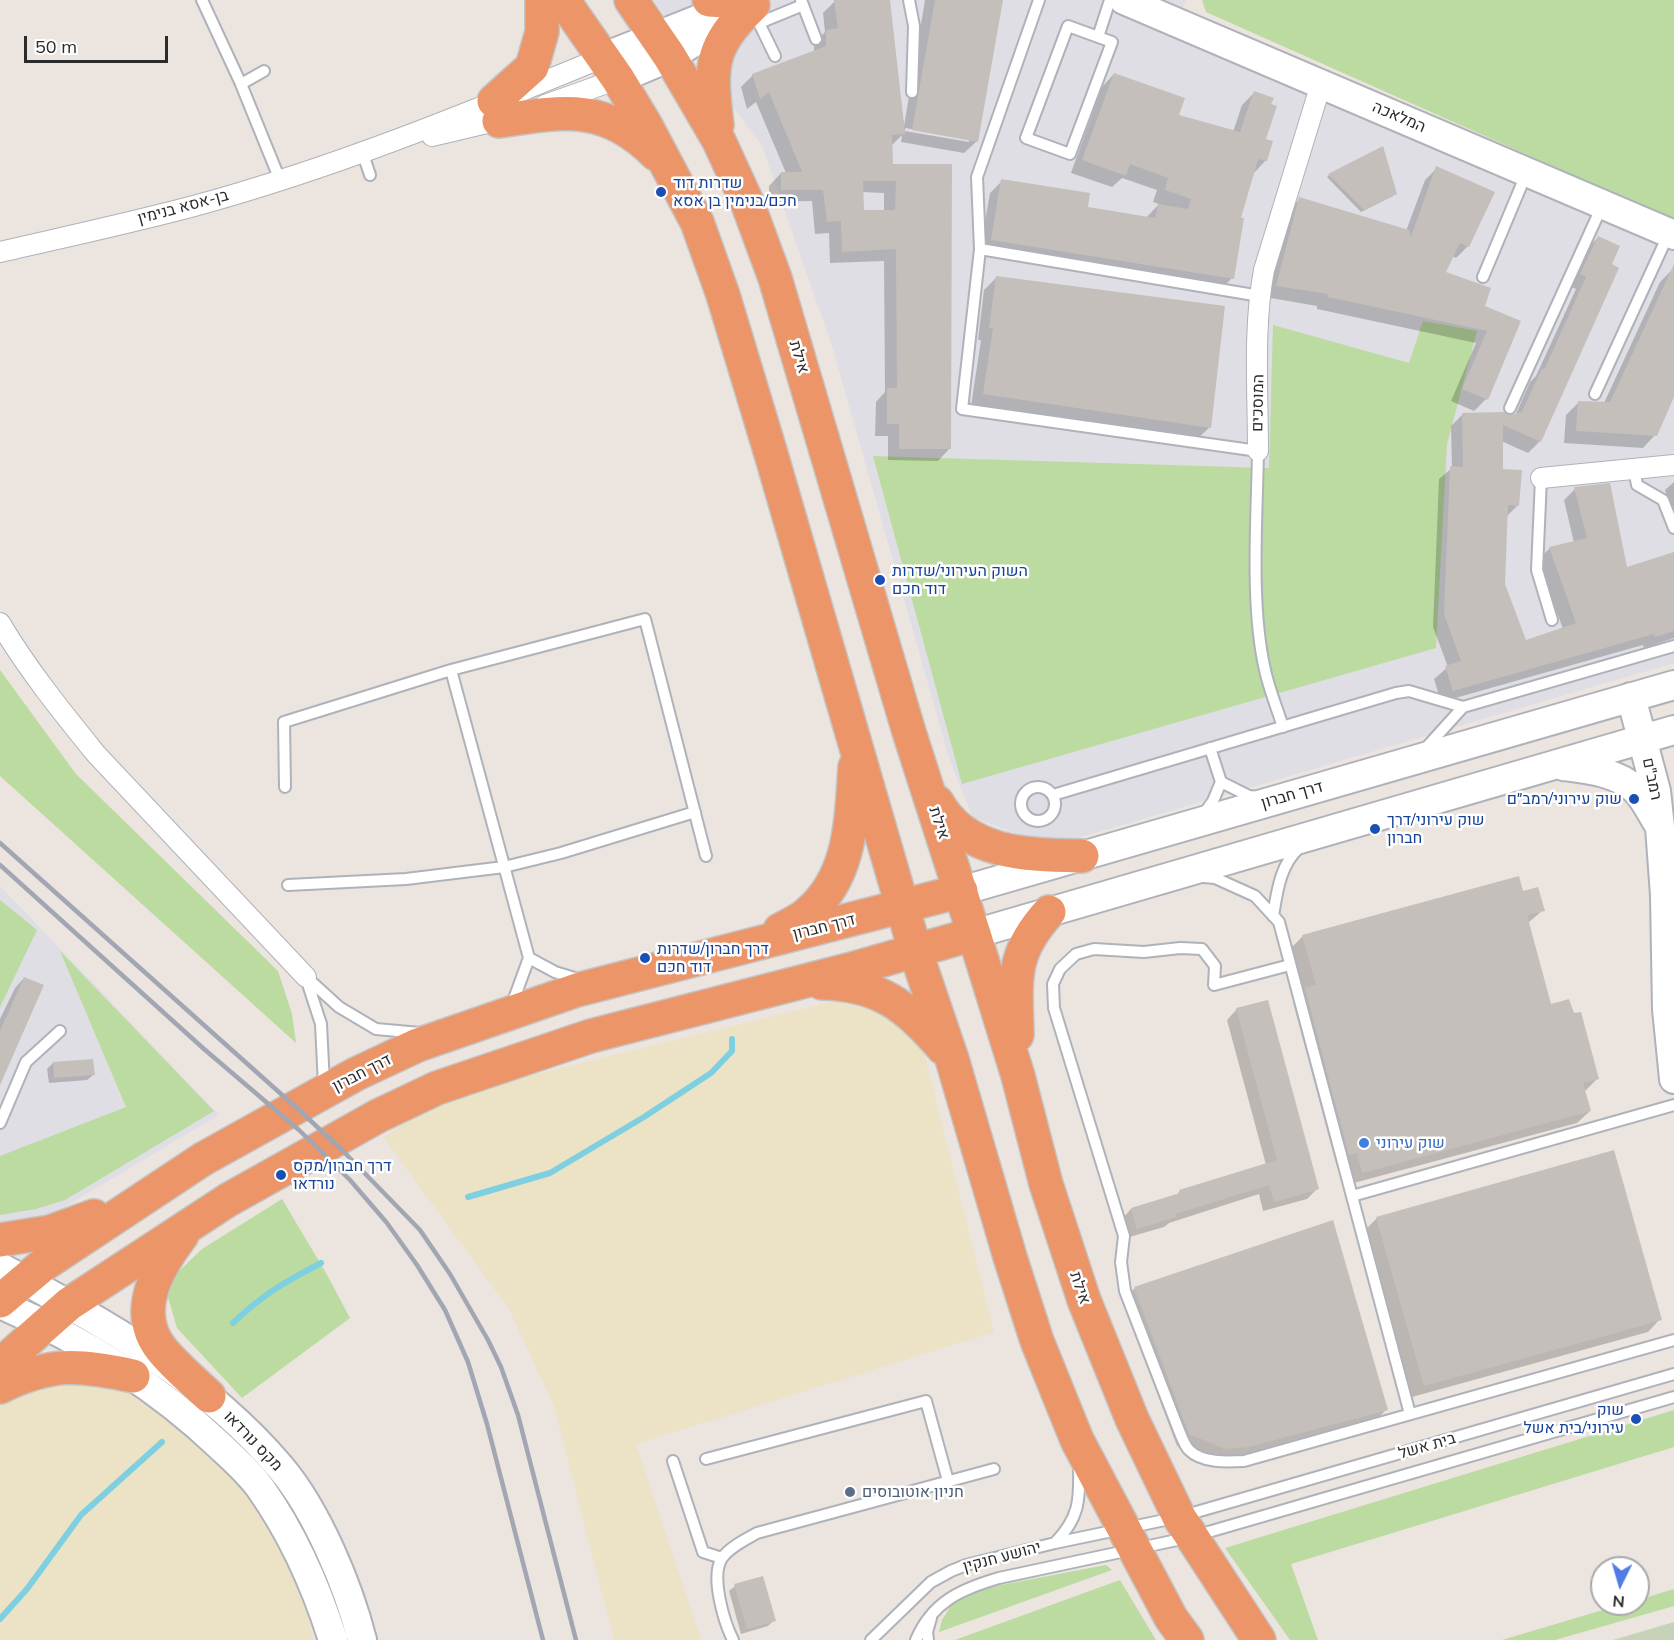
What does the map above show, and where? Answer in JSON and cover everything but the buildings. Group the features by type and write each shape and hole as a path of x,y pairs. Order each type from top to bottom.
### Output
{"highway":[{"path":"497,111 532,67 542,32 543,0"},
{"path":"563,0 611,68 668,166 697,222 723,295 915,950 952,1059 1037,1341 1077,1440 1180,1634"},
{"name":"אילת","path":"632,0 663,46 719,141 747,202 775,278 922,772 1018,1076 1046,1184 1084,1300 1132,1419 1185,1527 1259,1640"},
{"path":"709,0 751,2"},
{"path":"719,141 712,83 719,45 751,2"},
{"path":"497,111 590,114 621,127 644,141 668,166"},
{"path":"755,944 808,914 826,893 842,867 849,837 856,747"},
{"path":"922,772 939,805 961,831 988,846 1020,854 1082,856"},
{"name":"דרך חברון","path":"6,1288 203,1159 325,1091 408,1050 508,1013 599,985 961,891"},
{"path":"1018,1076 1016,981 1019,959 1025,942 1049,912"},
{"path":"0,1365 58,1314 190,1224 305,1155 437,1088 591,1036 974,934"},
{"path":"796,983 841,983 866,988 894,1001 920,1020 952,1059"},
{"path":"0,1240 50,1232 136,1202"},
{"path":"190,1224 167,1254 155,1276 149,1298 148,1314 151,1331 161,1349 209,1396"},
{"path":"0,1387 39,1371 70,1367 97,1368 133,1376"}],"street":[{"name":"המלאכה","path":"1127,1 1171,9 1321,84 1671,234"},
{"path":"663,46 751,2"},
{"name":"בן-אסא בנימין","path":"0,252 100,236 497,111 663,46"},
{"name":"המוסכים","path":"1258,451 1260,296 1264,270 1321,84"},
{"path":"1541,478 1674,465"},
{"path":"0,623 20,655 96,754 306,977"},
{"name":"דרך חברון","path":"961,891 1674,685"},
{"name":"רמב\"ם","path":"1631,697 1656,791 1659,817 1665,895 1667,1009 1674,1079"},
{"path":"974,934 1674,730"},
{"path":"1556,764 1590,769 1616,777 1635,789 1659,817"},
{"path":"1659,817 1668,776 1674,767"},
{"name":"דרך חברון","path":"6,1288 58,1314"},
{"name":"מקס נורדאו","path":"58,1314 133,1376 190,1417 260,1486 288,1530 304,1563 333,1640"},
{"name":"מקס נורדאו","path":"58,1314 172,1368 209,1396 282,1469 313,1516 339,1571 362,1640"}],"lane":[{"path":"202,0 241,84 280,180"},
{"path":"909,0 914,26 912,92"},
{"path":"1039,0 977,177 980,249 962,409 1258,451"},
{"path":"1098,37 1127,1"},
{"path":"775,56 759,23 802,3 816,39"},
{"path":"1068,26 1098,37 1112,42 1070,154 1026,138 1068,26"},
{"path":"241,84 264,71"},
{"path":"362,152 370,175"},
{"path":"1484,278 1527,172"},
{"path":"1510,408 1602,205"},
{"path":"1595,394 1671,234"},
{"path":"980,249 1260,296"},
{"name":"המוסכים","path":"1258,451 1257,598 1260,642 1264,670 1283,727"},
{"path":"1634,469 1636,485 1663,500 1674,528"},
{"path":"1541,478 1537,570 1552,620"},
{"path":"285,787 284,722 451,670 645,618 706,856"},
{"path":"1415,760 1464,707 1674,646"},
{"path":"451,670 529,958 508,1013"},
{"path":"1053,795 1396,693 1409,691 1464,707"},
{"path":"1197,823 1213,801 1221,782 1210,748"},
{"path":"1221,782 1250,796 1277,800"},
{"path":"288,885 406,879 504,867 561,853 695,812"},
{"path":"1273,916 1279,883 1287,864 1292,855 1314,835"},
{"path":"1177,874 1215,878 1241,889 1255,896 1279,922 1410,1414"},
{"path":"1290,965 1214,985 1215,966 1202,949 1180,948 1144,952 1094,949 1076,954 1060,969 1053,984 1054,1008 1124,1236 1121,1262 1125,1292 1178,1428 1189,1450 1222,1462 1244,1461 1674,1340"},
{"path":"529,958 555,972 599,985"},
{"path":"306,977 339,1007 376,1029 444,1036"},
{"path":"306,977 321,1024 325,1091"},
{"path":"0,1122 26,1062 60,1031"},
{"path":"1352,1196 1674,1106"},
{"name":"בית אשל","path":"1185,1527 1674,1374"},
{"name":"בית אשל","path":"1185,1527 1674,1397"},
{"path":"706,1459 926,1401 948,1481"},
{"path":"1055,1543 1074,1520 1078,1501 1077,1440"},
{"path":"673,1461 703,1552 722,1558"},
{"path":"734,1640 726,1626 719,1593 718,1568 722,1558 733,1547 757,1533 994,1469"},
{"path":"1129,1539 1185,1527"},
{"path":"1129,1539 1185,1527"},
{"name":"יהושע חנקין","path":"871,1640 931,1582 951,1571 986,1559 1055,1543 1129,1539"},
{"name":"יהושע חנקין","path":"916,1640 922,1625 933,1612 961,1590 1129,1539"},
{"path":"928,1640 927,1632 933,1612"}],"shaded area":[{"path":"654,0 1186,0 1181,12 1674,222 1674,663 1054,845 973,817 950,761 832,346 762,146"},
{"path":"0,886 219,1115 64,1207 0,1268"}],"green space":[{"path":"1202,0 1674,0 1674,220 1206,12"},
{"path":"1423,321 1477,331 1447,444 1436,648 962,784 873,456 1269,468 1273,325 1409,363"},
{"path":"0,670 76,774 278,971 292,1014 296,1043 0,776"},
{"path":"0,900 37,930 0,1007"},
{"path":"60,951 214,1111 65,1200 36,1209 0,1215 0,1156 126,1107"},
{"path":"282,1199 350,1318 242,1398 177,1328 168,1297 174,1276 202,1249"},
{"path":"1674,1410 1674,1447 1291,1564 1318,1640 1290,1640 1225,1548"},
{"path":"1106,1565 1112,1570 939,1632 942,1620 950,1607 963,1595 1001,1585"},
{"path":"1120,1580 1156,1640 955,1640"},
{"path":"1674,1589 1674,1606 1650,1613 1650,1596"},
{"path":"1590,1614 1590,1616 1639,1616 1555,1640 1502,1640"},
{"path":"1674,1622 1674,1640 1613,1640"}],"sand":[{"path":"856,996 920,1036 994,1332 636,1444 701,1640 614,1640 554,1406 509,1309 384,1138 434,1099"},
{"path":"48,1380 117,1386 143,1400 202,1442 243,1490 280,1544 307,1609 313,1640 0,1640 0,1407 17,1394"}],"waterway":[{"path":"468,1197 550,1173 644,1117 711,1073 732,1051 732,1039"},
{"path":"233,1323 275,1289 321,1263"},
{"path":"0,1619 27,1589 81,1515 162,1442"}],"railway":[{"path":"0,843 299,1110 342,1150 420,1230 450,1274 501,1367 518,1415 576,1640"},
{"path":"0,865 204,1049 299,1130 350,1180 387,1223 417,1265 445,1310 468,1362 487,1424 543,1640"}],"place":[{"name":"שדרות דוד חכם/בנימין בן אסא","path":"661,192"},
{"name":"השוק העירוני/שדרות דוד חכם","path":"880,580"},
{"name":"שוק עירוני/רמב״ם","path":"1634,799"},
{"name":"שוק עירוני/דרך חברון","path":"1375,829"},
{"name":"דרך חברון/שדרות דוד חכם","path":"645,958"},
{"name":"שוק עירוני","path":"1364,1143"},
{"name":"דרך חברון/מקס נורדאו","path":"281,1175"},
{"name":"שוק עירוני/בית אשל","path":"1636,1419"},
{"name":"חניון אוטובוסים","path":"850,1492"}]}
